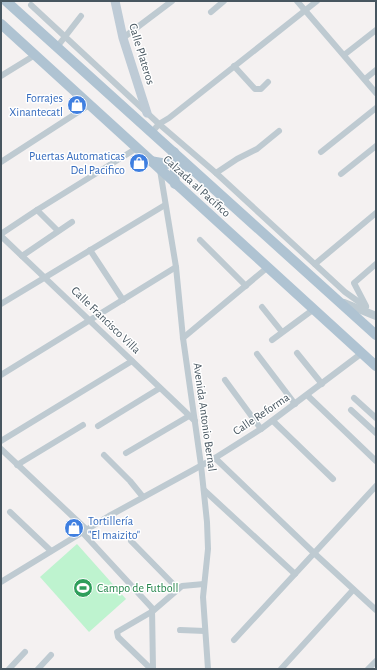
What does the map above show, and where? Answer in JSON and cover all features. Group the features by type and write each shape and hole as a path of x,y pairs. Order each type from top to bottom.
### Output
{"main road":[{"name":"Calzada al Pacífico","path":"6,1 376,335"},
{"name":"Calle Plateros","path":"115,1 123,38 147,113"},
{"name":"Calzada al Pacífico","path":"1,24 376,366"},
{"path":"150,161 166,164 177,155"},
{"path":"175,184 174,173 178,168 188,166"}],"street":[{"path":"123,38 172,1"},
{"path":"211,12 224,1"},
{"path":"297,1 376,92"},
{"path":"152,132 159,124 169,118 317,1"},
{"path":"31,5 159,124 216,173 345,292 370,312"},
{"path":"32,24 41,15"},
{"path":"57,47 81,16"},
{"path":"344,55 376,30"},
{"path":"1,76 35,55"},
{"path":"84,71 91,62"},
{"path":"234,66 254,89 259,90 268,82"},
{"path":"365,79 376,70"},
{"path":"1,162 89,105"},
{"path":"321,152 376,108"},
{"path":"216,173 238,159 257,150 278,131"},
{"path":"341,174 376,146"},
{"path":"1,235 37,210 137,148"},
{"path":"177,155 187,148"},
{"name":"Avenida Antonio Bernal","path":"160,170 176,267 183,338 202,465 208,534 204,584 205,631 208,669"},
{"path":"230,203 239,194"},
{"path":"1,304 165,205"},
{"path":"37,210 58,231"},
{"path":"315,264 376,213"},
{"path":"22,256 72,222"},
{"name":"Calle Francisco Villa","path":"1,235 195,421"},
{"path":"278,246 286,237"},
{"path":"200,240 246,286"},
{"path":"90,250 123,300"},
{"path":"370,312 354,283 376,264"},
{"path":"1,375 91,321 176,267"},
{"path":"183,338 268,267"},
{"path":"336,299 370,312"},
{"path":"262,307 282,332"},
{"path":"272,340 314,309"},
{"path":"297,353 322,384"},
{"name":"Calle Reforma","path":"1,582 143,496 202,465 261,429 362,353"},
{"path":"257,354 295,404"},
{"path":"1,442 132,361"},
{"path":"224,380 261,429"},
{"path":"98,426 160,388"},
{"path":"308,395 376,461"},
{"path":"354,398 376,418"},
{"path":"351,410 376,432"},
{"path":"126,453 189,416"},
{"path":"273,421 333,479"},
{"path":"17,465 83,425"},
{"path":"1,449 84,531 150,605 153,611 152,669"},
{"path":"104,455 143,496"},
{"path":"214,458 376,610"},
{"path":"234,640 376,486"},
{"path":"204,490 295,574"},
{"path":"10,512 50,551"},
{"path":"131,541 178,589"},
{"path":"152,669 116,634 118,631 153,611 178,589 187,585 204,584"},
{"path":"281,669 353,590"},
{"path":"180,630 205,631"},
{"path":"9,669 25,652"},
{"path":"38,669 51,655"},
{"path":"368,669 376,661"}],"green space":[{"name":"Campo de Futboll","path":"77,544 126,599 89,632 40,577"}],"place":[{"name":"Forrajes Xinantecatl","path":"77,105"},
{"name":"Puertas Automaticas Del Pacifico","path":"139,163"},
{"name":"Tortillería \"El maizito\"","path":"74,528"},
{"name":"Campo de Futboll","path":"83,588"}]}
